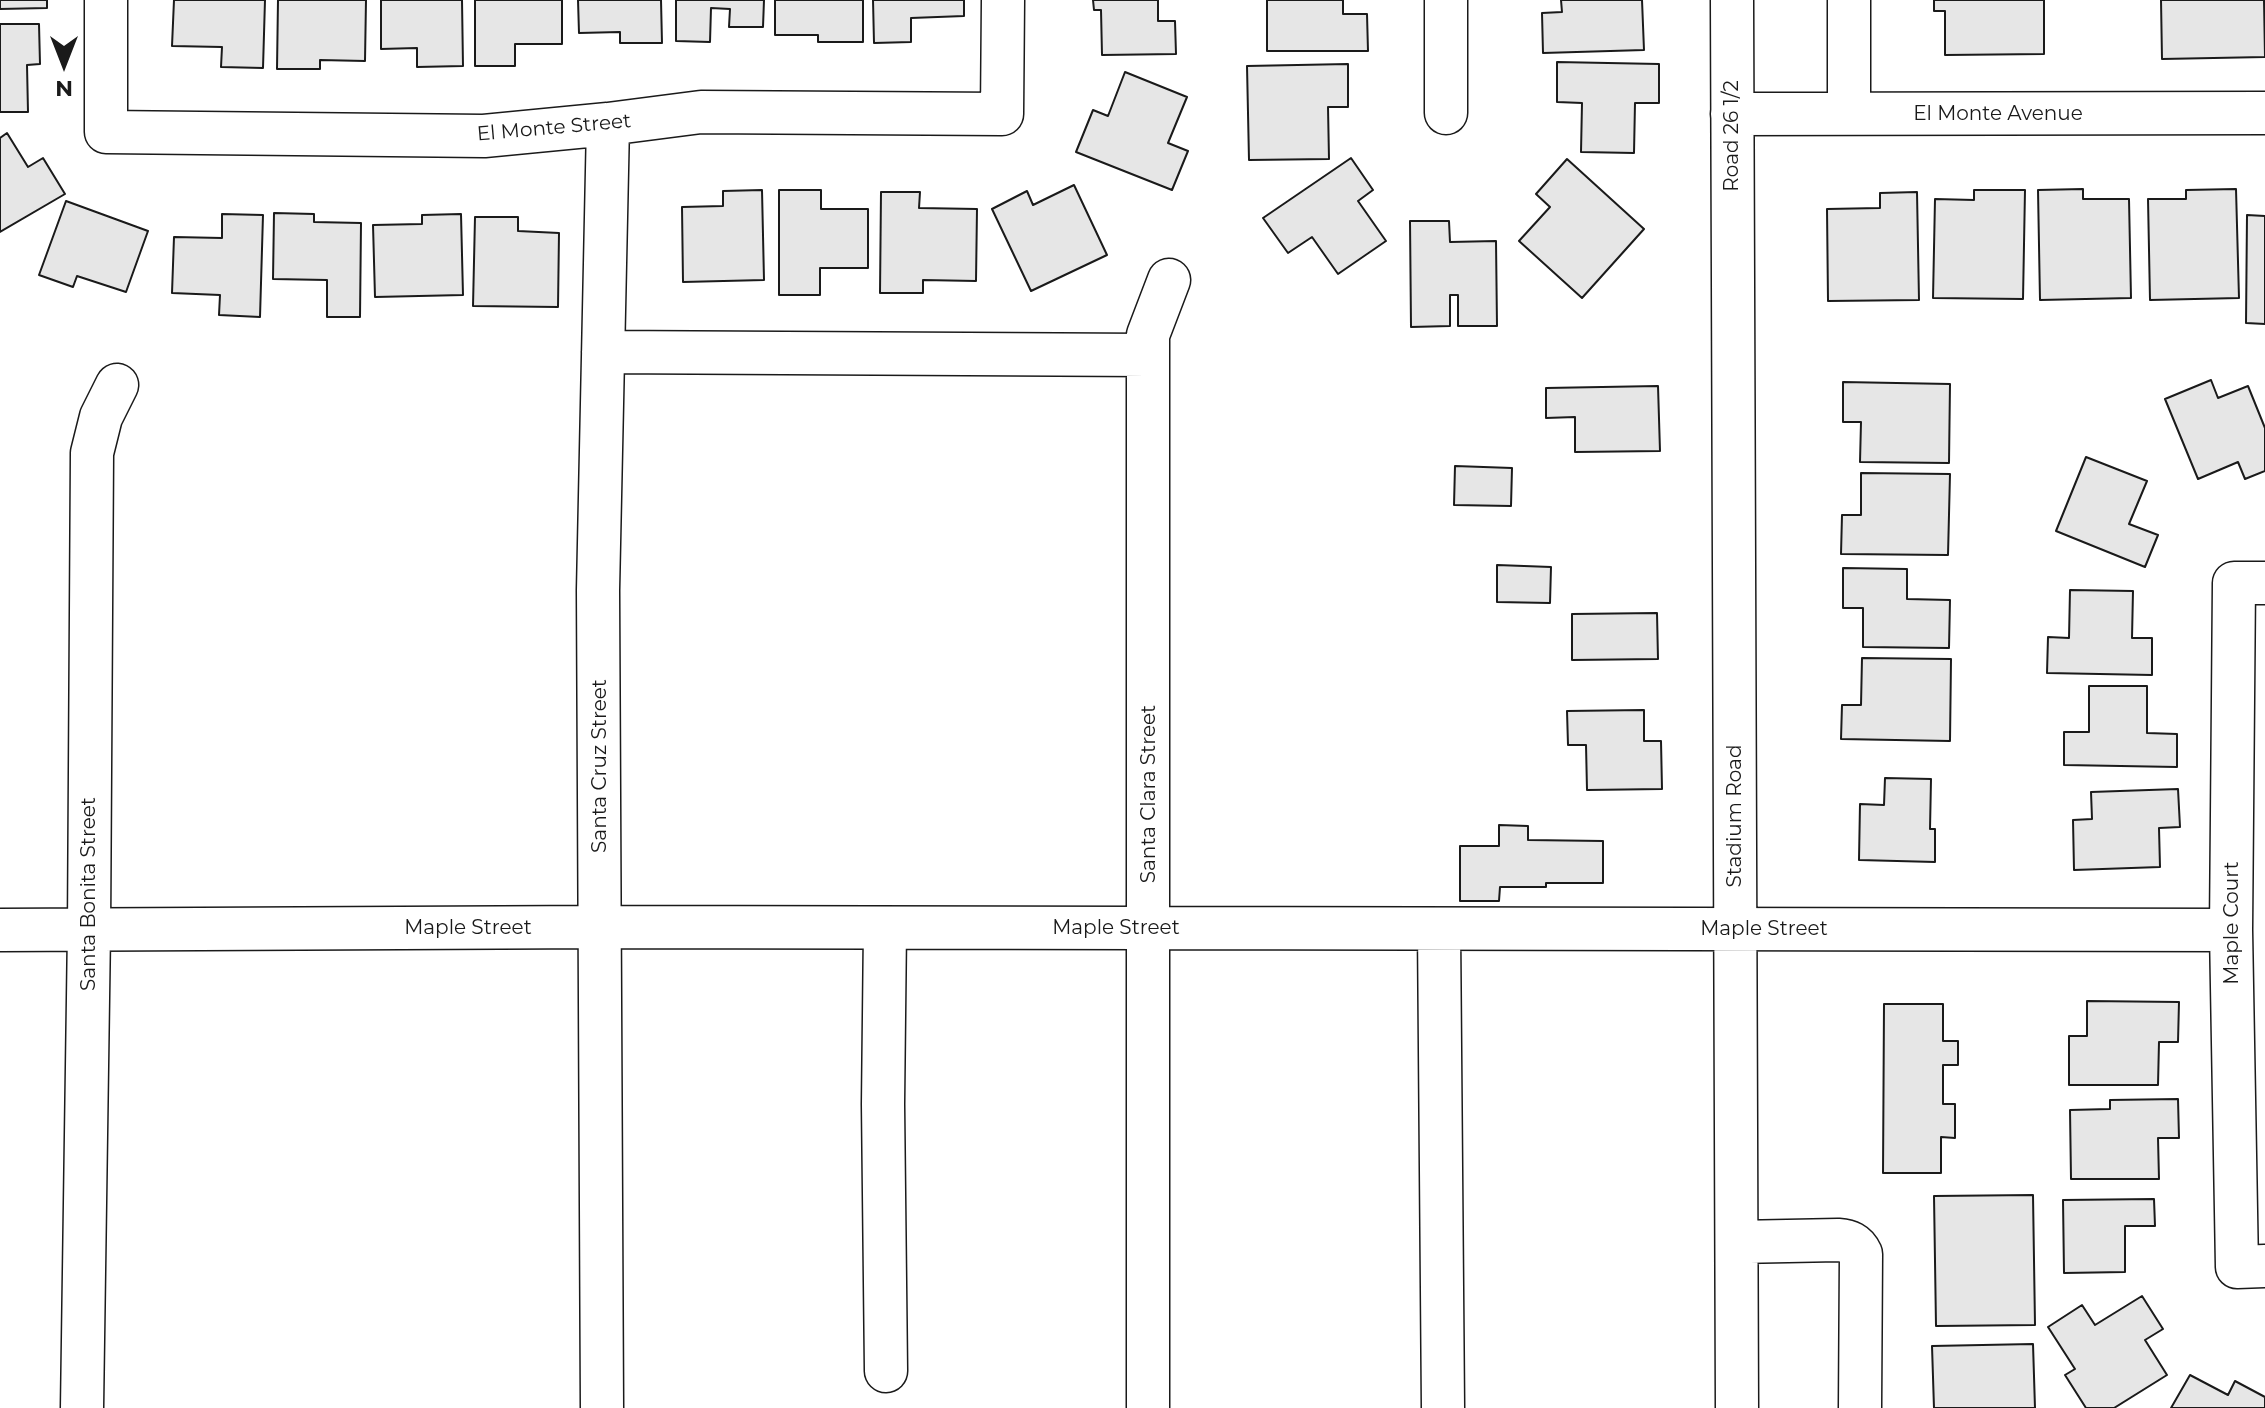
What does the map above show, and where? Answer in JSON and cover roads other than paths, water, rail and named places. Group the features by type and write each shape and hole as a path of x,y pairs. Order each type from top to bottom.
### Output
{"street":[{"name":"El Monte Street","path":"106,0 106,132 484,136 701,112 1002,114 1003,0"},
{"path":"1446,0 1446,113"},
{"name":"Road 26 1/2","path":"1731,272 1732,0"},
{"path":"1849,0 1849,114"},
{"name":"El Monte Avenue","path":"1732,114 2265,113"},
{"name":"Santa Cruz Street","path":"602,1408 598,590 608,124"},
{"name":"Stadium Road","path":"1731,272 1737,1408"},
{"name":"Santa Clara Street","path":"1148,1408 1148,335 1169,280"},
{"path":"603,352 1148,355"},
{"name":"Santa Bonita Street","path":"82,1408 92,453 101,417 117,385"},
{"name":"Maple Court","path":"2265,583 2234,583 2231,930 2237,1267 2265,1266"},
{"name":"Maple Street","path":"0,930 601,927 2231,930"},
{"path":"885,928 886,1371"},
{"path":"1439,929 1443,1408"},
{"path":"1737,1242 1838,1240 1857,1246 1861,1254 1860,1408"}]}
